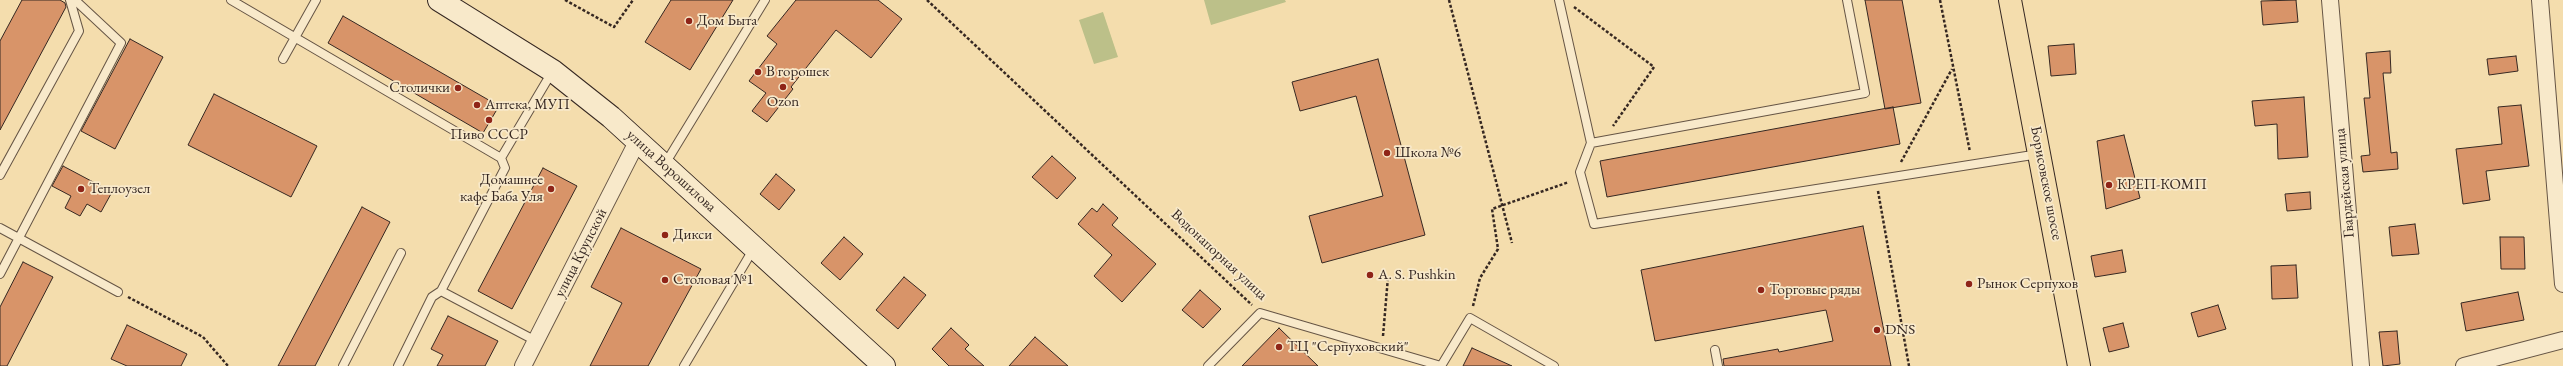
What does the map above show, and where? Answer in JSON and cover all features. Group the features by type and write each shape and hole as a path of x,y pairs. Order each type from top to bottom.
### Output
{"main road":[{"name":"улица Ворошилова","path":"439,0 553,71 638,140 884,366"},
{"name":"Борисовское шоссе","path":"2010,0 2041,153 2079,366"}],"street":[{"name":"Гвардейская улица","path":"2330,0 2361,366"},
{"path":"2540,0 2563,284"},
{"name":"улица Крупской","path":"523,366 638,140"},
{"path":"2464,366 2563,340"}],"lane":[{"path":"0,175 79,31 70,0"},
{"path":"0,274 121,43 75,0"},
{"path":"231,0 501,158 505,168 441,291 432,297 398,366"},
{"path":"283,59 316,0"},
{"path":"664,165 765,0"},
{"path":"1559,0 1591,143 1580,172 1594,224 2041,153"},
{"path":"1591,143 1865,93 1847,0"},
{"path":"501,158 553,71"},
{"path":"0,228 118,292"},
{"path":"684,366 754,247"},
{"path":"343,366 401,253"},
{"path":"441,291 536,341"},
{"path":"1208,366 1260,313"},
{"name":"Водонапорная улица","path":"1260,313 1441,366 1470,318"},
{"path":"1470,318 1554,366"},
{"path":"1715,350 1718,366"}],"path":[{"path":"565,0 614,27 633,0"},
{"name":"Водонапорная улица","path":"927,0 1260,313"},
{"path":"1449,0 1512,244"},
{"path":"1940,0 1952,69 1973,164"},
{"path":"1571,5 1654,67 1603,141"},
{"path":"1893,177 1952,69"},
{"path":"1470,318 1480,278 1498,249 1492,209 1582,178"},
{"path":"1876,180 1909,366"},
{"path":"1382,348 1388,277"},
{"path":"118,292 203,338 228,366"}],"green space":[{"path":"1204,0 1285,0 1286,2 1211,25"},
{"path":"1103,12 1118,57 1094,64 1079,20"}],"building":[{"path":"22,0 60,0 65,3 66,7 0,130 0,41"},
{"name":"Дом Быта","path":"671,0 733,0 690,70 645,42"},
{"path":"796,0 878,0 902,19 871,58 836,30 791,87 793,89 767,122 752,111 766,93 749,81 777,44 767,36"},
{"path":"1865,0 1902,0 1921,103 1885,109"},
{"path":"2296,0 2298,22 2263,25 2261,1"},
{"path":"343,16 499,106 483,133 328,43"},
{"path":"130,39 163,57 115,149 81,131"},
{"path":"2074,44 2076,74 2051,76 2048,46"},
{"path":"2390,51 2391,73 2383,73 2391,153 2397,152 2398,169 2363,172 2361,156 2370,155 2364,98 2370,98 2366,53"},
{"path":"2516,56 2518,71 2489,75 2487,59"},
{"name":"Школа №6","path":"1378,59 1425,235 1322,263 1309,216 1383,196 1356,96 1300,111 1292,82"},
{"path":"214,94 317,146 291,197 188,145"},
{"path":"2304,97 2308,157 2278,159 2277,124 2255,126 2252,101"},
{"path":"2521,105 2529,166 2486,171 2490,200 2463,204 2456,149 2502,144 2498,107"},
{"path":"1893,107 1900,144 1607,197 1600,161"},
{"path":"2124,135 2140,198 2106,209 2097,141"},
{"path":"1052,156 1076,178 1057,199 1032,177"},
{"name":"Теплоузел","path":"63,166 112,192 101,212 87,204 80,216 65,208 71,196 52,186"},
{"path":"543,168 577,186 512,309 478,291"},
{"path":"776,174 795,190 779,210 760,194"},
{"path":"2310,192 2311,209 2287,211 2285,194"},
{"path":"1103,204 1118,218 1112,225 1156,264 1122,302 1094,276 1112,255 1078,224 1092,208 1097,212"},
{"path":"362,207 390,222 315,366 278,366"},
{"path":"2415,224 2419,254 2392,256 2389,227"},
{"name":"Торговые ряды","path":"1863,226 1891,366 1724,366 1723,359 1778,349 1779,352 1833,341 1826,310 1655,341 1641,270"},
{"path":"621,228 701,269 648,366 590,366 622,303 591,287"},
{"path":"844,237 863,254 840,280 821,263"},
{"path":"2500,237 2524,237 2525,269 2501,269"},
{"path":"2122,250 2126,272 2095,277 2091,256"},
{"path":"23,262 53,277 7,366 0,366 0,307"},
{"path":"2296,265 2298,298 2272,299 2271,266"},
{"path":"904,277 926,295 898,329 876,310"},
{"path":"1200,290 1221,309 1203,328 1182,310"},
{"path":"2518,292 2524,320 2466,331 2461,303"},
{"path":"2218,305 2226,329 2198,337 2191,313"},
{"path":"448,316 498,341 485,366 437,366 443,355 431,349"},
{"path":"2123,323 2129,347 2109,352 2103,328"},
{"path":"127,325 187,354 181,366 127,366 111,359"},
{"path":"951,328 969,345 965,349 984,366 949,366 932,349"},
{"name":"ТЦ \"Серпуховский\"","path":"1279,328 1318,366 1242,366"},
{"path":"2397,331 2400,364 2383,366 2379,332"},
{"path":"1035,337 1068,366 1009,366"},
{"path":"1472,348 1512,366 1463,366"}],"place":[{"name":"Дом Быта","path":"689,21"},
{"name":"В горошек","path":"758,72"},
{"name":"Ozon","path":"783,87"},
{"name":"Столички","path":"458,88"},
{"name":"Аптека, МУП","path":"477,105"},
{"name":"Пиво СССР","path":"489,120"},
{"name":"Школа №6","path":"1387,153"},
{"name":"КРЕП-КОМП","path":"2109,185"},
{"name":"Теплоузел","path":"81,189"},
{"name":"Домашнее кафе Баба Уля","path":"551,189"},
{"name":"Дикси","path":"665,235"},
{"name":"A. S. Pushkin","path":"1370,275"},
{"name":"Столовая №1","path":"665,280"},
{"name":"Рынок Серпухов","path":"1969,284"},
{"name":"Торговые ряды","path":"1761,290"},
{"name":"DNS","path":"1877,330"},
{"name":"ТЦ \"Серпуховский\"","path":"1279,347"}]}
